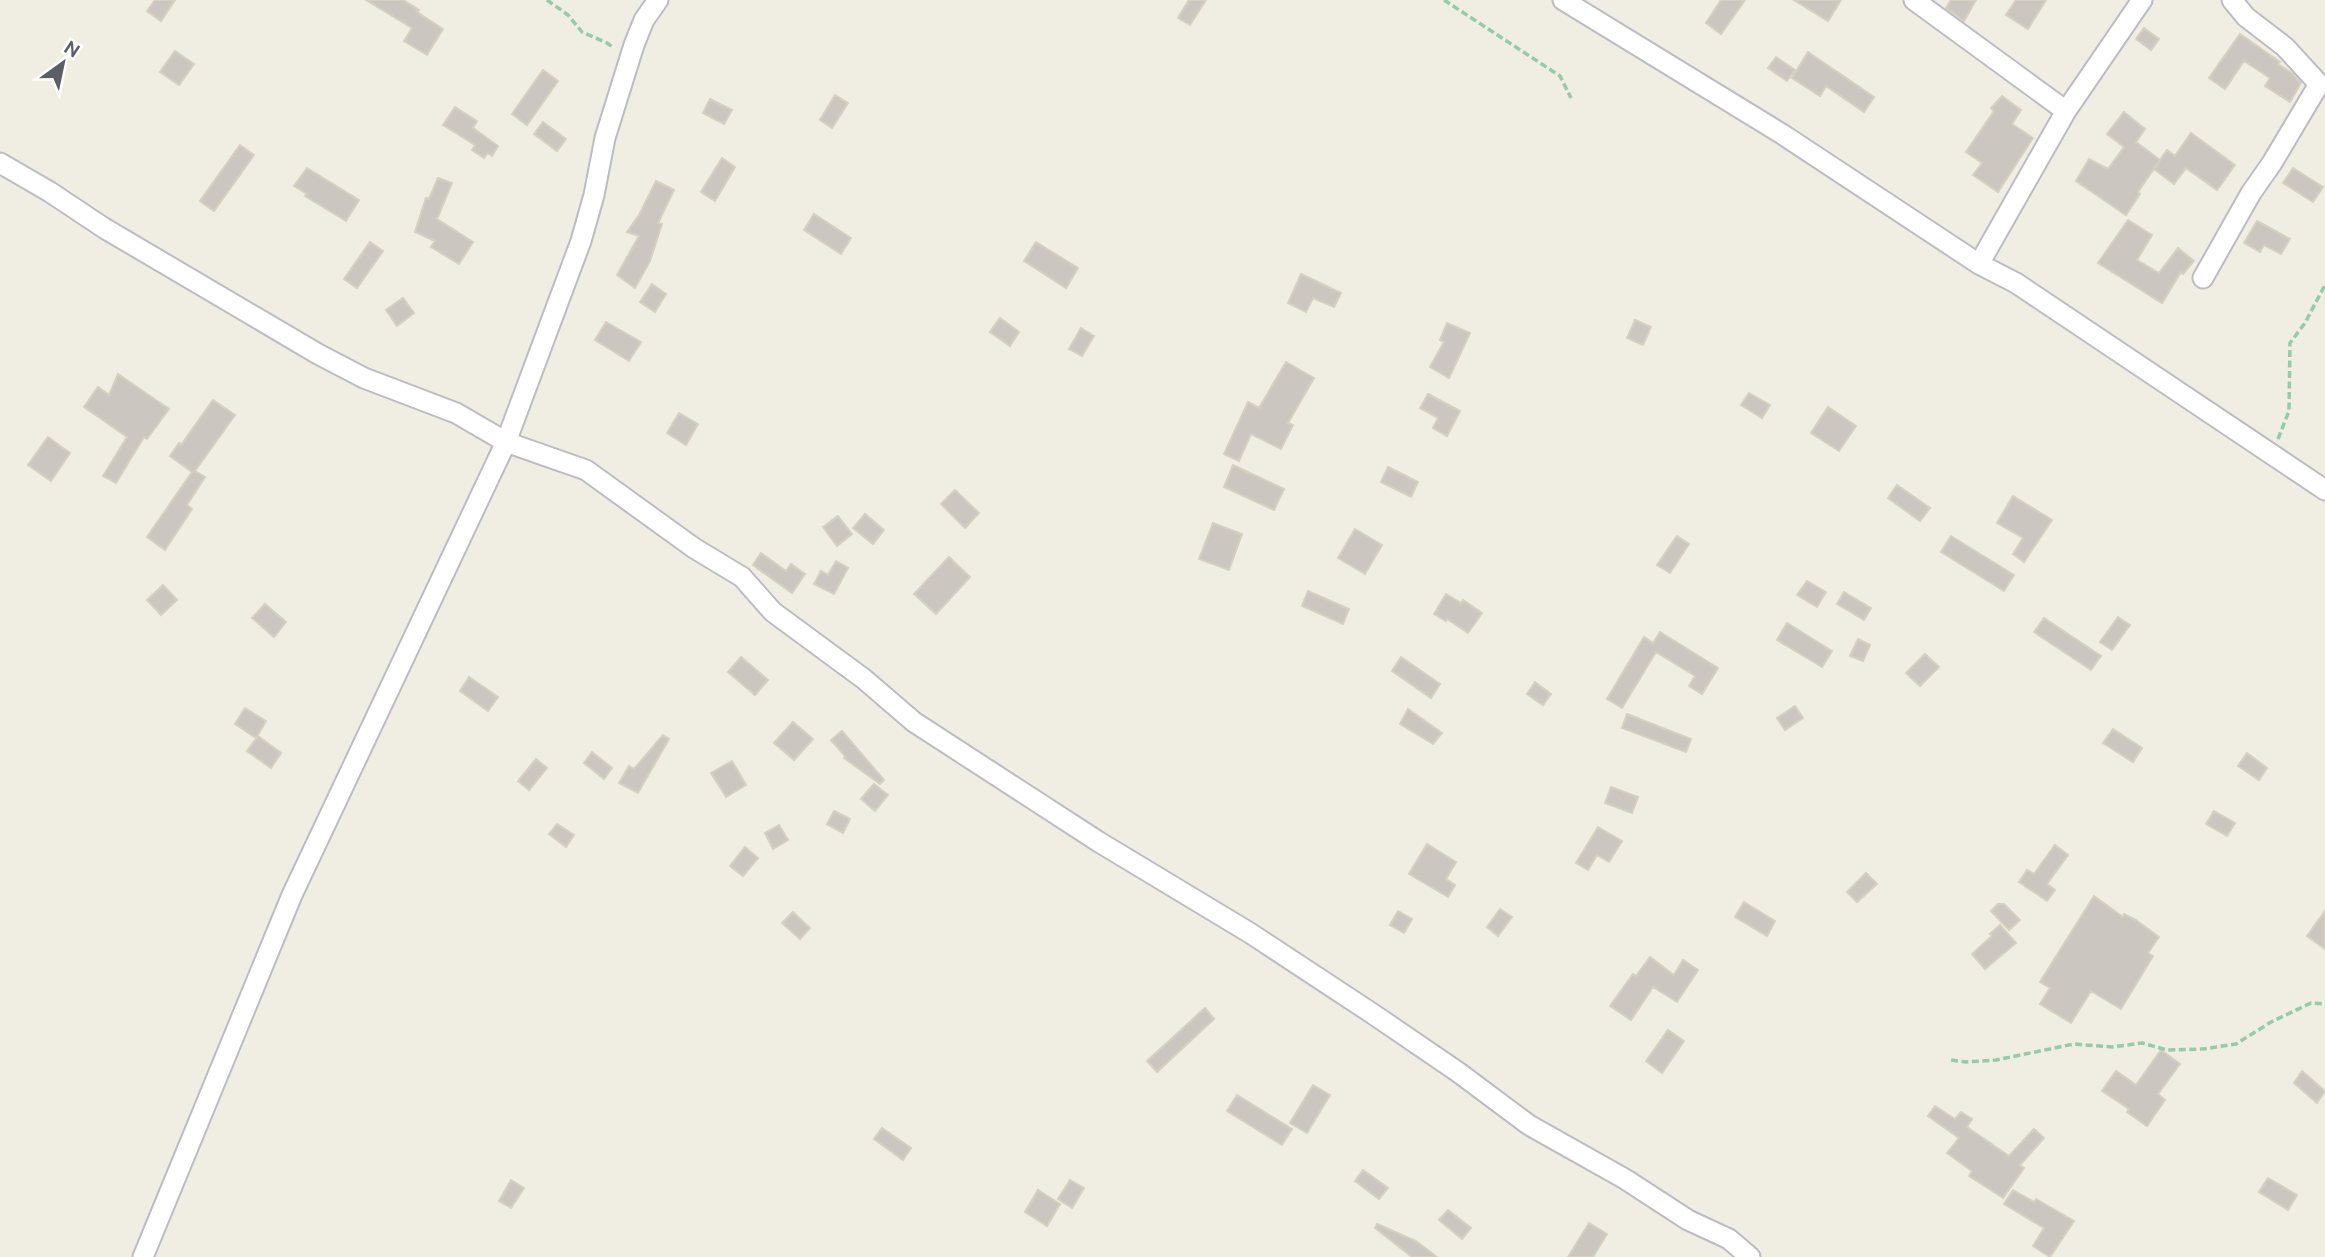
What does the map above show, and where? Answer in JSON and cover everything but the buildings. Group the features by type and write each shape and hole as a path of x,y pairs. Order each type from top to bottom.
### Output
{"street":[{"path":"142,1257 292,895 506,442 581,241 594,195 605,138 628,61 644,20 658,0"},
{"path":"1563,0 1782,134 1979,264 2055,309 2325,490"},
{"path":"1914,0 2066,111"},
{"path":"1979,264 2066,111 2142,0"},
{"path":"2203,278 2251,193 2319,84 2286,47 2246,18 2232,0"},
{"path":"0,163 50,192 104,229 318,355 364,378 456,413 506,442 586,470 694,548 742,577 773,612 864,679 914,722 1099,842 1261,940 1437,1057 1529,1125 1625,1179 1688,1220 1729,1239 1749,1257"}],"path":[{"path":"547,0 568,15 582,32 607,43 628,61"},
{"path":"1444,0 1560,76 1571,98"},
{"path":"2272,456 2289,411 2290,343 2305,323 2325,285"},
{"path":"1951,1060 1996,1060 2074,1044 2112,1047 2142,1043 2167,1050 2236,1045 2311,1003 2325,1004"}]}
